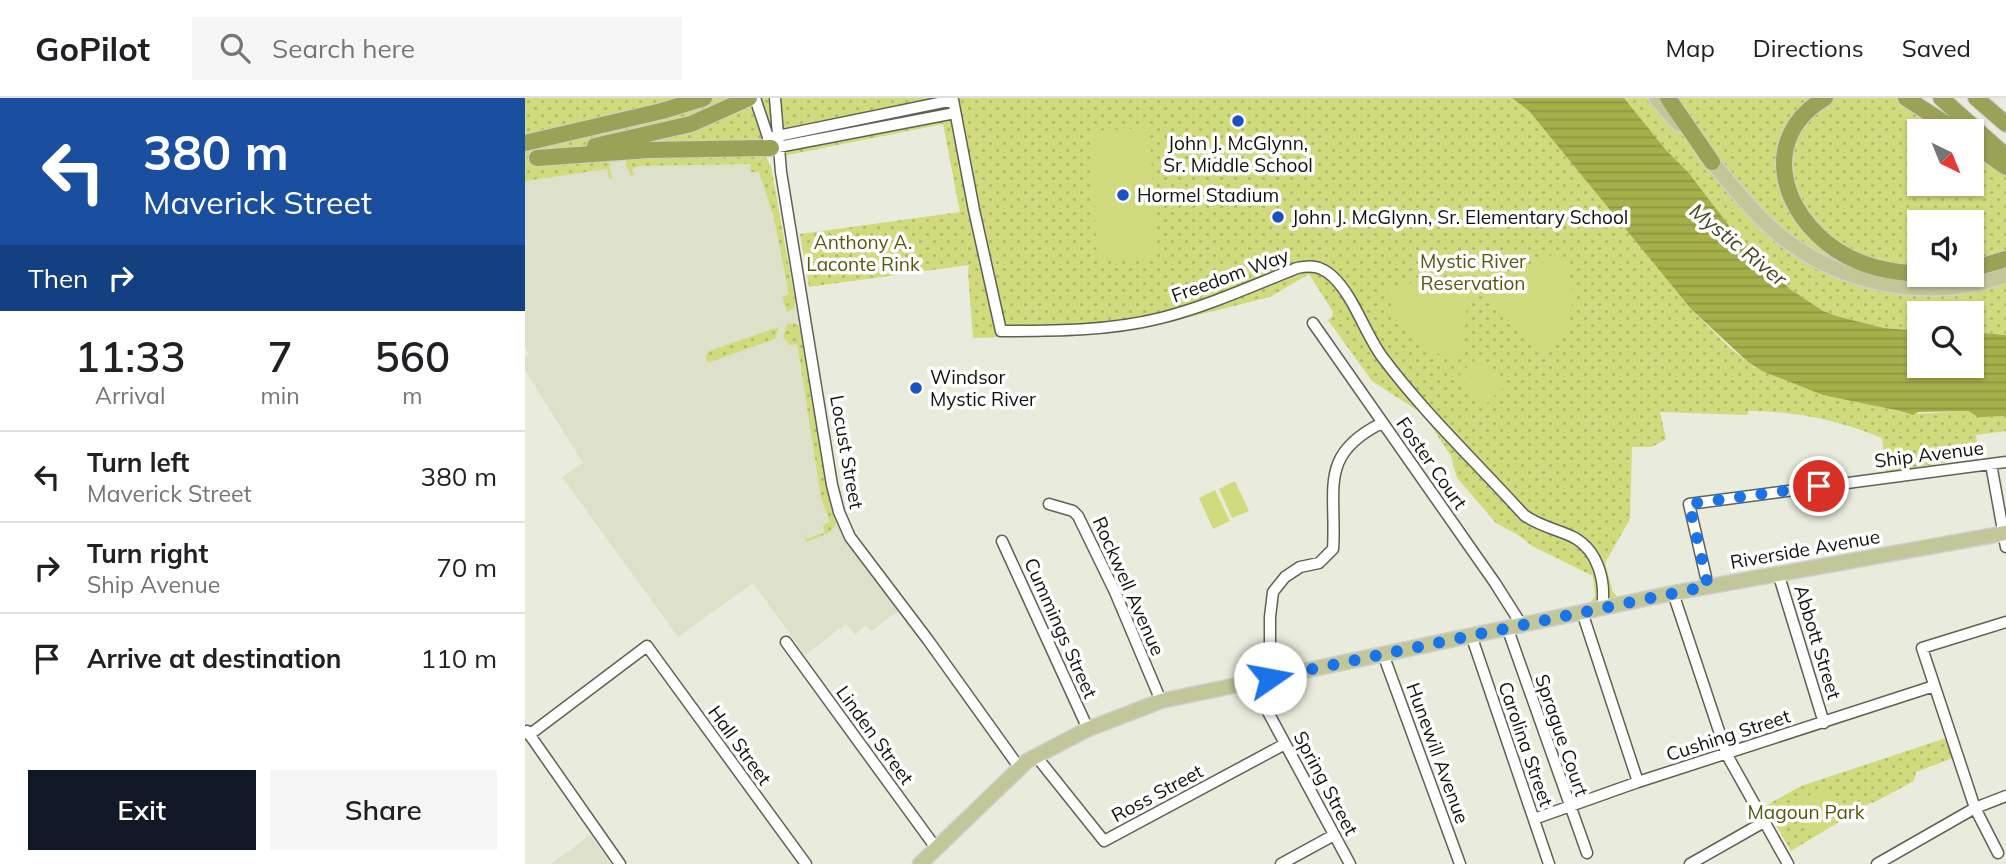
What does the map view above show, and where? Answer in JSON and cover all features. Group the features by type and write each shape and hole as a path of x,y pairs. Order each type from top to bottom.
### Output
{"highway":[{"path":"525,143 662,111 704,98"},
{"path":"531,159 684,126 720,113 749,98"},
{"path":"1668,98 1711,162"},
{"path":"1825,98 1799,119 1787,141 1785,178 1795,205 1825,241 1852,259 1882,270 1907,273"},
{"path":"1906,98 1938,119"},
{"path":"1941,98 2006,156"},
{"path":"1976,98 2006,124"},
{"path":"531,159 774,142"},
{"path":"1985,152 2006,167"},
{"path":"1984,265 2006,259"}],"main road":[{"path":"1656,98 1771,228 1806,254 1847,274 1876,282 1924,288 1963,286 2006,275"},
{"name":"Riverside Avenue","path":"924,862 1019,767 1088,729 1161,701 1708,586 2005,538"}],"street":[{"name":"Locust Street","path":"755,98 774,142 781,172 832,485 845,530 1019,767"},
{"name":"Locust Street","path":"774,142 775,98"},
{"name":"Freedom Way","path":"774,142 953,100 1001,331 1100,328 1159,319 1209,304 1297,268 1310,265 1320,268 1337,281 1373,342 1403,382 1524,515 1539,526 1576,538 1586,547 1602,578 1602,608"},
{"path":"774,142 955,113"},
{"name":"Foster Court","path":"1313,323 1495,583 1514,626"},
{"name":"Spring Street","path":"1350,864 1261,699 1273,592 1293,572 1300,567 1319,563 1333,548 1333,474 1339,458 1351,442 1381,423"},
{"name":"Ship Avenue","path":"1708,586 1689,504 2006,462"},
{"path":"1991,464 2005,538"},
{"name":"Rockwell Avenue","path":"1049,503 1073,511 1078,516 1115,592 1161,701"},
{"name":"Cummings Street","path":"1002,541 1088,729"},
{"name":"Abbott Street","path":"1778,573 1824,723"},
{"path":"1673,593 1727,755 1788,864"},
{"path":"1582,612 1638,782"},
{"path":"1998,853 1975,808 1922,648 2006,622"},
{"name":"Sprague Court","path":"1514,626 1569,807 1587,853"},
{"name":"Carolina Street","path":"1471,635 1549,864"},
{"name":"Linden Street","path":"786,642 936,848"},
{"name":"Hall Street","path":"527,732 647,646 806,864"},
{"name":"Hunewill Avenue","path":"1383,654 1460,864"},
{"name":"Cushing Street","path":"1534,819 1638,782 1934,686"},
{"path":"527,732 620,864"},
{"name":"Ross Street","path":"1036,756 1104,841 1285,744"},
{"path":"1877,864 1975,808 2006,796"},
{"path":"1690,864 1764,822"},
{"path":"1281,864 1335,835"}],"shaded area":[{"path":"768,159 831,510 845,542 900,610 871,631 866,625 855,635 846,624 805,655 753,583 678,637 562,477 583,463 525,370 525,357 529,355 525,347 525,172 604,162"},
{"path":"590,835 611,864 551,864"}],"green space":[{"name":"Mystic River Reservation","path":"525,98 1512,98 1529,111 1691,309 1730,348 1754,367 1818,392 1910,414 1968,411 1978,417 2006,416 2006,431 1976,435 1979,457 1886,472 1882,438 1850,426 1766,411 1749,411 1747,415 1660,412 1666,439 1652,447 1632,447 1630,519 1605,563 1613,592 1618,597 1590,603 1595,596 1593,576 1532,546 1496,523 1457,478 1451,456 1423,414 1372,381 1328,320 1333,312 1309,274 1270,297 1138,330 1090,335 973,338 969,265 809,287 800,234 960,212 943,124 783,156 765,156 771,166 795,300 794,308 787,312 782,297 789,294 774,218 759,172 751,172 750,164 639,166 632,169 634,175 631,176 626,161 608,162 613,179 609,178 607,169 525,181"},
{"path":"1624,98 1919,98 1947,119 1907,119 1907,196 1985,196 1985,152 2006,174 2006,335 1984,333 1984,301 1907,301 1907,330 1884,328 1823,311 1790,289 1729,228 1688,172 1666,150"},
{"name":"Hormel Stadium","path":"1150,128 1156,259 1097,261 1091,131"},
{"path":"1558,251 1571,278 1572,305 1564,330 1547,354 1492,299 1494,293"},
{"path":"1464,277 1469,283 1462,358 1434,352 1411,337 1395,314 1388,286"},
{"path":"795,323 801,333 829,501 836,524 830,532 807,542 803,533 807,539 825,532 823,525 830,522 821,498 797,344 790,345 783,337 787,324"},
{"path":"779,327 775,339 710,362 706,361 709,351"},
{"path":"1476,359 1503,388 1486,404 1459,375"},
{"path":"1235,481 1249,511 1232,518 1219,489"},
{"path":"1215,490 1230,521 1213,529 1199,498"},
{"name":"Magoun Park","path":"1946,738 1953,758 1916,772 1914,781 1872,802 1791,851 1765,806 1801,786"},
{"path":"1826,786 1844,816 1809,836 1791,806"}],"water":[{"name":"Mystic River","path":"1512,98 1624,98 1666,150 1688,172 1739,239 1790,289 1823,311 1840,317 1884,328 1907,330 1907,378 1984,378 1984,333 2006,335 2006,416 1978,417 1968,411 1918,412 1913,415 1823,395 1762,371 1748,362 1691,309 1529,111"}],"place":[{"name":"John J. McGlynn, Sr. Middle School","path":"1238,121"},
{"name":"Hormel Stadium","path":"1123,195"},
{"name":"John J. McGlynn, Sr. Elementary School","path":"1278,217"},
{"name":"Windsor Mystic River","path":"916,388"}],"route":[{"path":"1270,678 1708,586 1689,504 1819,486"}],"park label":[{"name":"Anthony A. Laconte Rink","path":"863,253"}]}
